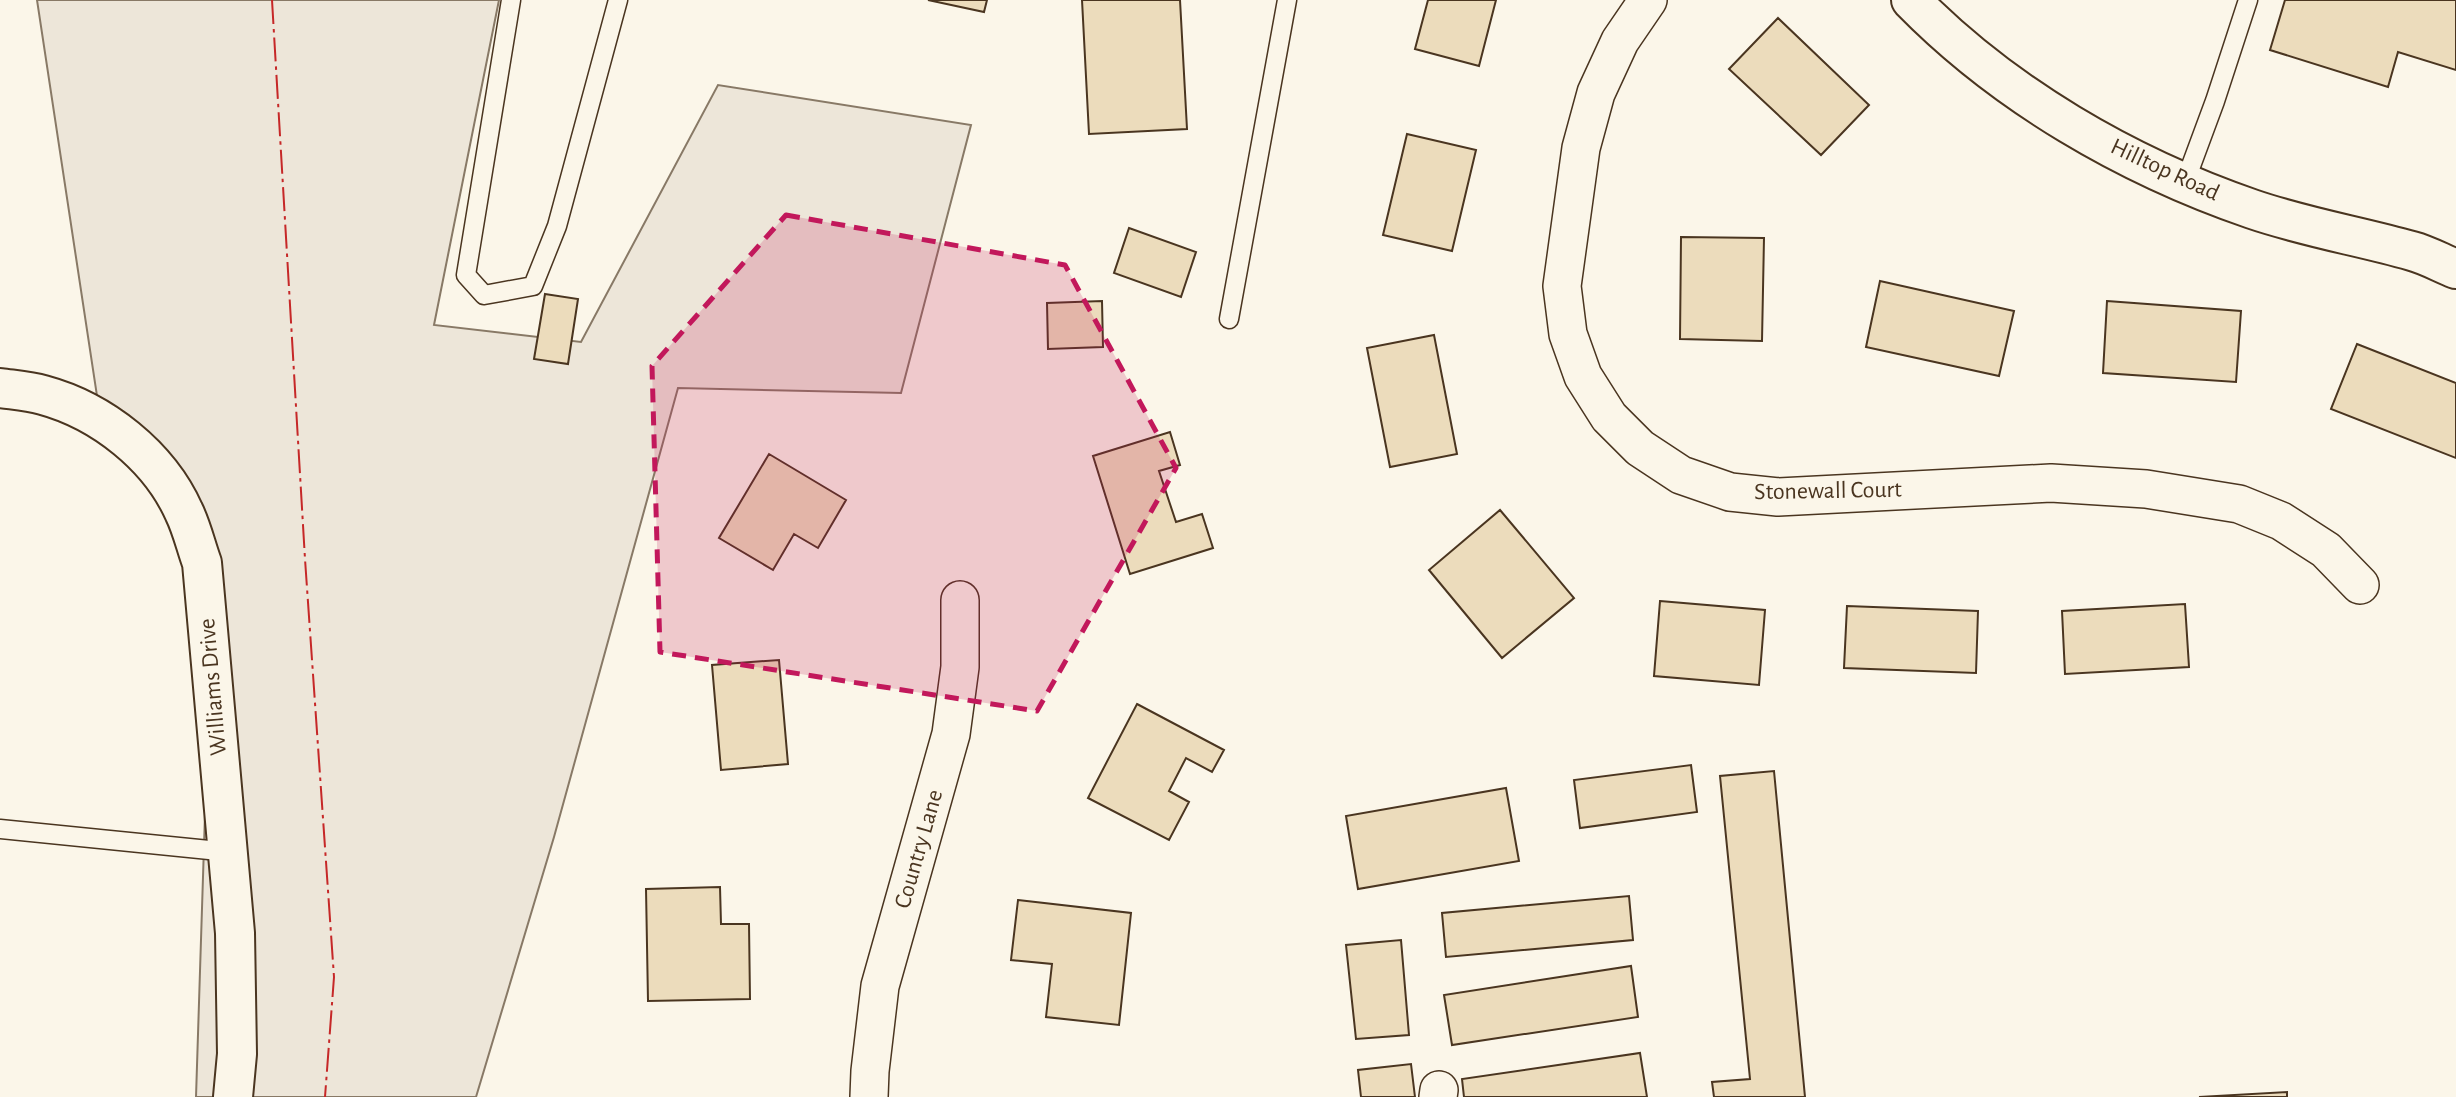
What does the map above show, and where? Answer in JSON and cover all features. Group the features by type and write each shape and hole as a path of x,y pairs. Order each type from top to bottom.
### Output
{"street":[{"name":"Stonewall Court","path":"1647,0 1620,41 1596,93 1581,148 1562,286 1568,334 1583,376 1609,417 1640,449 1681,475 1730,492 1778,497 2051,483 2146,489 2239,504 2281,520 2326,550 2360,585"},
{"name":"Hilltop Road","path":"1911,0 1991,70 2069,124 2152,169 2253,209 2415,252 2456,269"},
{"name":"Williams Drive","path":"0,388 43,394 89,413 128,439 162,475 184,512 202,563 235,933 237,1054 233,1097"},
{"name":"Country Lane","path":"869,1097 880,986 951,734 960,667 960,600"}],"lane":[{"path":"511,0 466,275 484,295 533,286 557,226 618,0"},
{"path":"1229,319 1287,0"},
{"path":"2185,182 2248,0"},
{"path":"0,829 229,852"}],"highlighted area":[{"path":"786,215 1065,265 1176,468 1037,711 660,652 652,366"}],"shaded area":[{"path":"37,0 499,0 434,325 581,342 718,85 971,125 901,393 678,388 554,837 476,1097 196,1097 212,594 97,396"}],"building":[{"path":"928,0 987,0 984,12"},
{"path":"1082,0 1180,0 1187,129 1089,134"},
{"path":"1428,0 1496,0 1479,66 1415,49"},
{"path":"2285,0 2456,0 2456,70 2398,52 2388,87 2270,50"},
{"path":"1778,18 1869,105 1821,155 1729,69"},
{"path":"1407,134 1476,150 1452,251 1383,235"},
{"path":"1129,228 1196,252 1181,297 1114,273"},
{"path":"1681,237 1764,238 1762,341 1680,339"},
{"path":"1880,281 2014,311 1999,376 1866,347"},
{"path":"545,294 578,299 568,364 534,359"},
{"path":"1102,301 1103,347 1048,349 1047,303"},
{"path":"2107,301 2241,311 2236,382 2103,373"},
{"path":"1434,335 1457,454 1390,467 1367,348"},
{"path":"2357,344 2456,383 2456,458 2331,409"},
{"path":"1170,432 1180,465 1159,471 1176,522 1202,514 1213,548 1130,574 1093,456"},
{"path":"769,454 846,500 818,548 794,534 773,570 719,538"},
{"path":"1500,510 1574,598 1502,658 1429,570"},
{"path":"1660,601 1765,610 1759,685 1654,676"},
{"path":"2185,604 2189,667 2065,674 2062,611"},
{"path":"1847,606 1978,611 1976,673 1844,668"},
{"path":"779,660 788,764 721,770 712,665"},
{"path":"1137,704 1224,750 1212,772 1186,758 1169,791 1189,802 1169,840 1088,798"},
{"path":"1691,765 1697,812 1580,828 1574,780"},
{"path":"1774,771 1805,1097 1714,1097 1712,1082 1750,1079 1720,776"},
{"path":"1506,788 1519,861 1358,889 1346,816"},
{"path":"720,887 721,924 749,924 750,999 648,1001 646,889"},
{"path":"1629,896 1633,940 1446,957 1442,913"},
{"path":"1018,900 1131,913 1119,1025 1046,1017 1052,964 1011,960"},
{"path":"1401,940 1409,1035 1356,1039 1346,945"},
{"path":"1631,966 1638,1017 1452,1045 1444,995"},
{"path":"1640,1053 1647,1097 1464,1097 1462,1079"},
{"path":"1411,1064 1415,1097 1361,1097 1358,1070"},
{"path":"2287,1092 2287,1097 2199,1097"}],"power":[{"path":"272,0 305,559 334,977 325,1097"}]}
